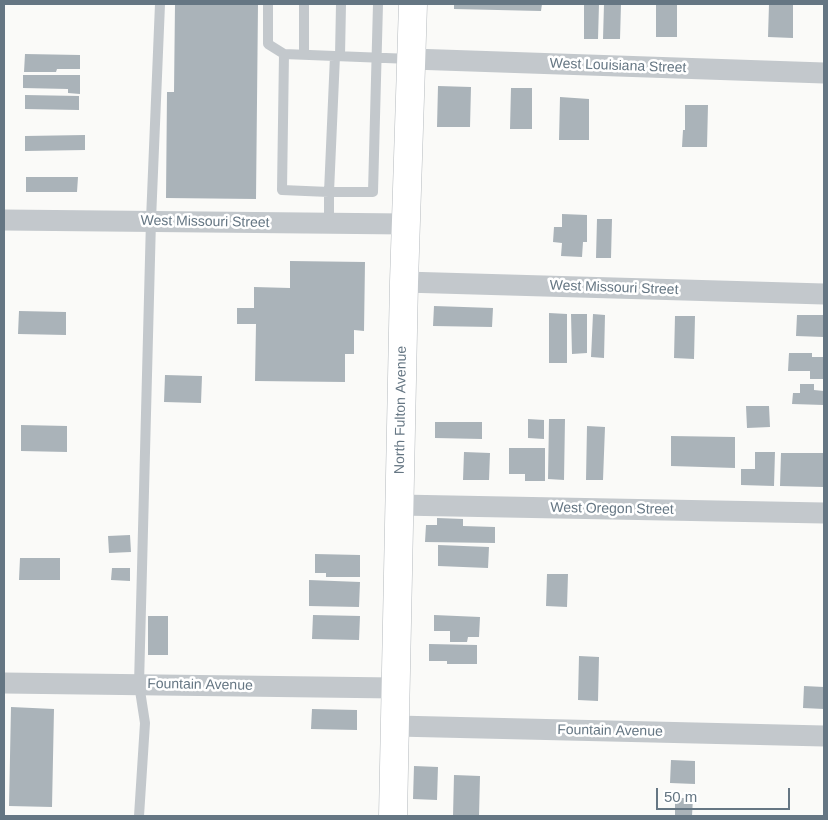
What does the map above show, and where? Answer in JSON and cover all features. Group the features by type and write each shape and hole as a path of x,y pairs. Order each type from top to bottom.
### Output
{"main road":[{"name":"North Fulton Avenue","path":"393,816 404,282 413,4"}],"street":[{"name":"West Louisiana Street","path":"412,59 824,73"},
{"name":"West Missouri Street","path":"4,220 406,224"},
{"name":"West Missouri Street","path":"404,282 824,294"},
{"name":"West Oregon Street","path":"399,505 824,514"},
{"name":"Fountain Avenue","path":"4,683 395,688"},
{"name":"Fountain Avenue","path":"396,726 824,736"}],"lane":[{"path":"139,816 145,723 139,684 151,220 160,4"},
{"path":"268,4 268,44 284,54 412,59"},
{"path":"304,4 304,54"},
{"path":"329,224 341,4"},
{"path":"284,54 282,190 373,192 378,4"}],"building":[{"path":"175,4 258,4 256,199 166,198 167,92 174,92"},
{"path":"454,4 542,4 541,11 454,9"},
{"path":"584,4 599,4 598,39 584,39"},
{"path":"604,4 621,4 620,39 603,39"},
{"path":"656,4 677,4 677,37 656,37"},
{"path":"769,4 793,4 793,38 768,37"},
{"path":"25,54 80,55 80,69 57,69 56,72 24,72"},
{"path":"23,75 80,75 80,94 68,93 68,89 23,88"},
{"path":"438,86 471,87 470,127 437,127"},
{"path":"511,88 532,88 532,129 510,129"},
{"path":"25,95 79,96 79,110 25,109"},
{"path":"560,97 589,99 589,140 559,140"},
{"path":"685,105 708,105 707,147 682,147 683,130 685,130"},
{"path":"85,135 85,150 25,151 25,136"},
{"path":"26,177 78,177 77,192 26,192"},
{"path":"562,214 587,215 587,242 583,242 582,257 561,256 562,243 553,242 554,227 562,227"},
{"path":"597,219 612,219 611,258 596,258"},
{"path":"290,261 365,262 364,331 354,330 354,354 345,354 345,382 255,381 256,324 237,324 237,308 254,308 254,287 290,288"},
{"path":"434,306 493,308 492,327 433,326"},
{"path":"19,311 66,312 66,335 18,334"},
{"path":"549,313 567,314 567,363 549,363"},
{"path":"571,314 587,314 587,353 572,354"},
{"path":"593,314 605,315 604,358 591,357"},
{"path":"797,315 824,315 824,337 796,336"},
{"path":"675,316 695,316 694,359 674,358"},
{"path":"789,353 812,353 812,357 824,357 824,379 810,379 810,371 788,371"},
{"path":"165,375 202,376 201,403 164,402"},
{"path":"800,384 814,384 814,390 824,391 824,405 792,404 793,393 800,393"},
{"path":"746,406 769,406 770,427 747,428"},
{"path":"528,419 544,420 544,439 528,438"},
{"path":"549,419 565,419 564,480 548,479"},
{"path":"435,422 482,422 482,439 435,438"},
{"path":"21,425 67,426 67,452 21,451"},
{"path":"587,426 605,427 603,480 586,480"},
{"path":"671,436 735,437 735,468 671,466"},
{"path":"509,448 545,448 545,481 525,481 525,474 509,474"},
{"path":"464,452 490,453 489,480 463,480"},
{"path":"755,452 775,452 774,486 741,485 741,469 755,469"},
{"path":"781,453 824,453 824,487 780,486"},
{"path":"437,518 463,519 463,526 495,527 495,543 425,542 426,525 437,525"},
{"path":"130,535 131,552 109,553 108,536"},
{"path":"438,545 489,547 488,568 438,566"},
{"path":"315,554 360,555 360,577 326,577 326,573 315,573"},
{"path":"20,558 60,558 60,580 19,580"},
{"path":"112,568 130,568 130,581 111,580"},
{"path":"547,574 568,574 567,607 546,606"},
{"path":"309,580 360,582 359,607 309,606"},
{"path":"313,615 360,616 359,640 312,639"},
{"path":"434,615 480,617 479,637 468,637 467,642 450,642 450,631 434,631"},
{"path":"148,616 168,616 168,655 148,655"},
{"path":"429,644 477,645 477,664 447,664 447,661 429,661"},
{"path":"579,656 599,657 598,701 578,700"},
{"path":"804,686 824,687 824,709 803,708"},
{"path":"11,707 54,709 52,807 9,806"},
{"path":"312,709 357,710 357,730 311,729"},
{"path":"671,760 695,761 695,784 670,783"},
{"path":"414,766 438,767 437,800 413,799"},
{"path":"454,775 480,776 479,816 453,816"},
{"path":"675,798 693,798 692,816 675,816"}]}
